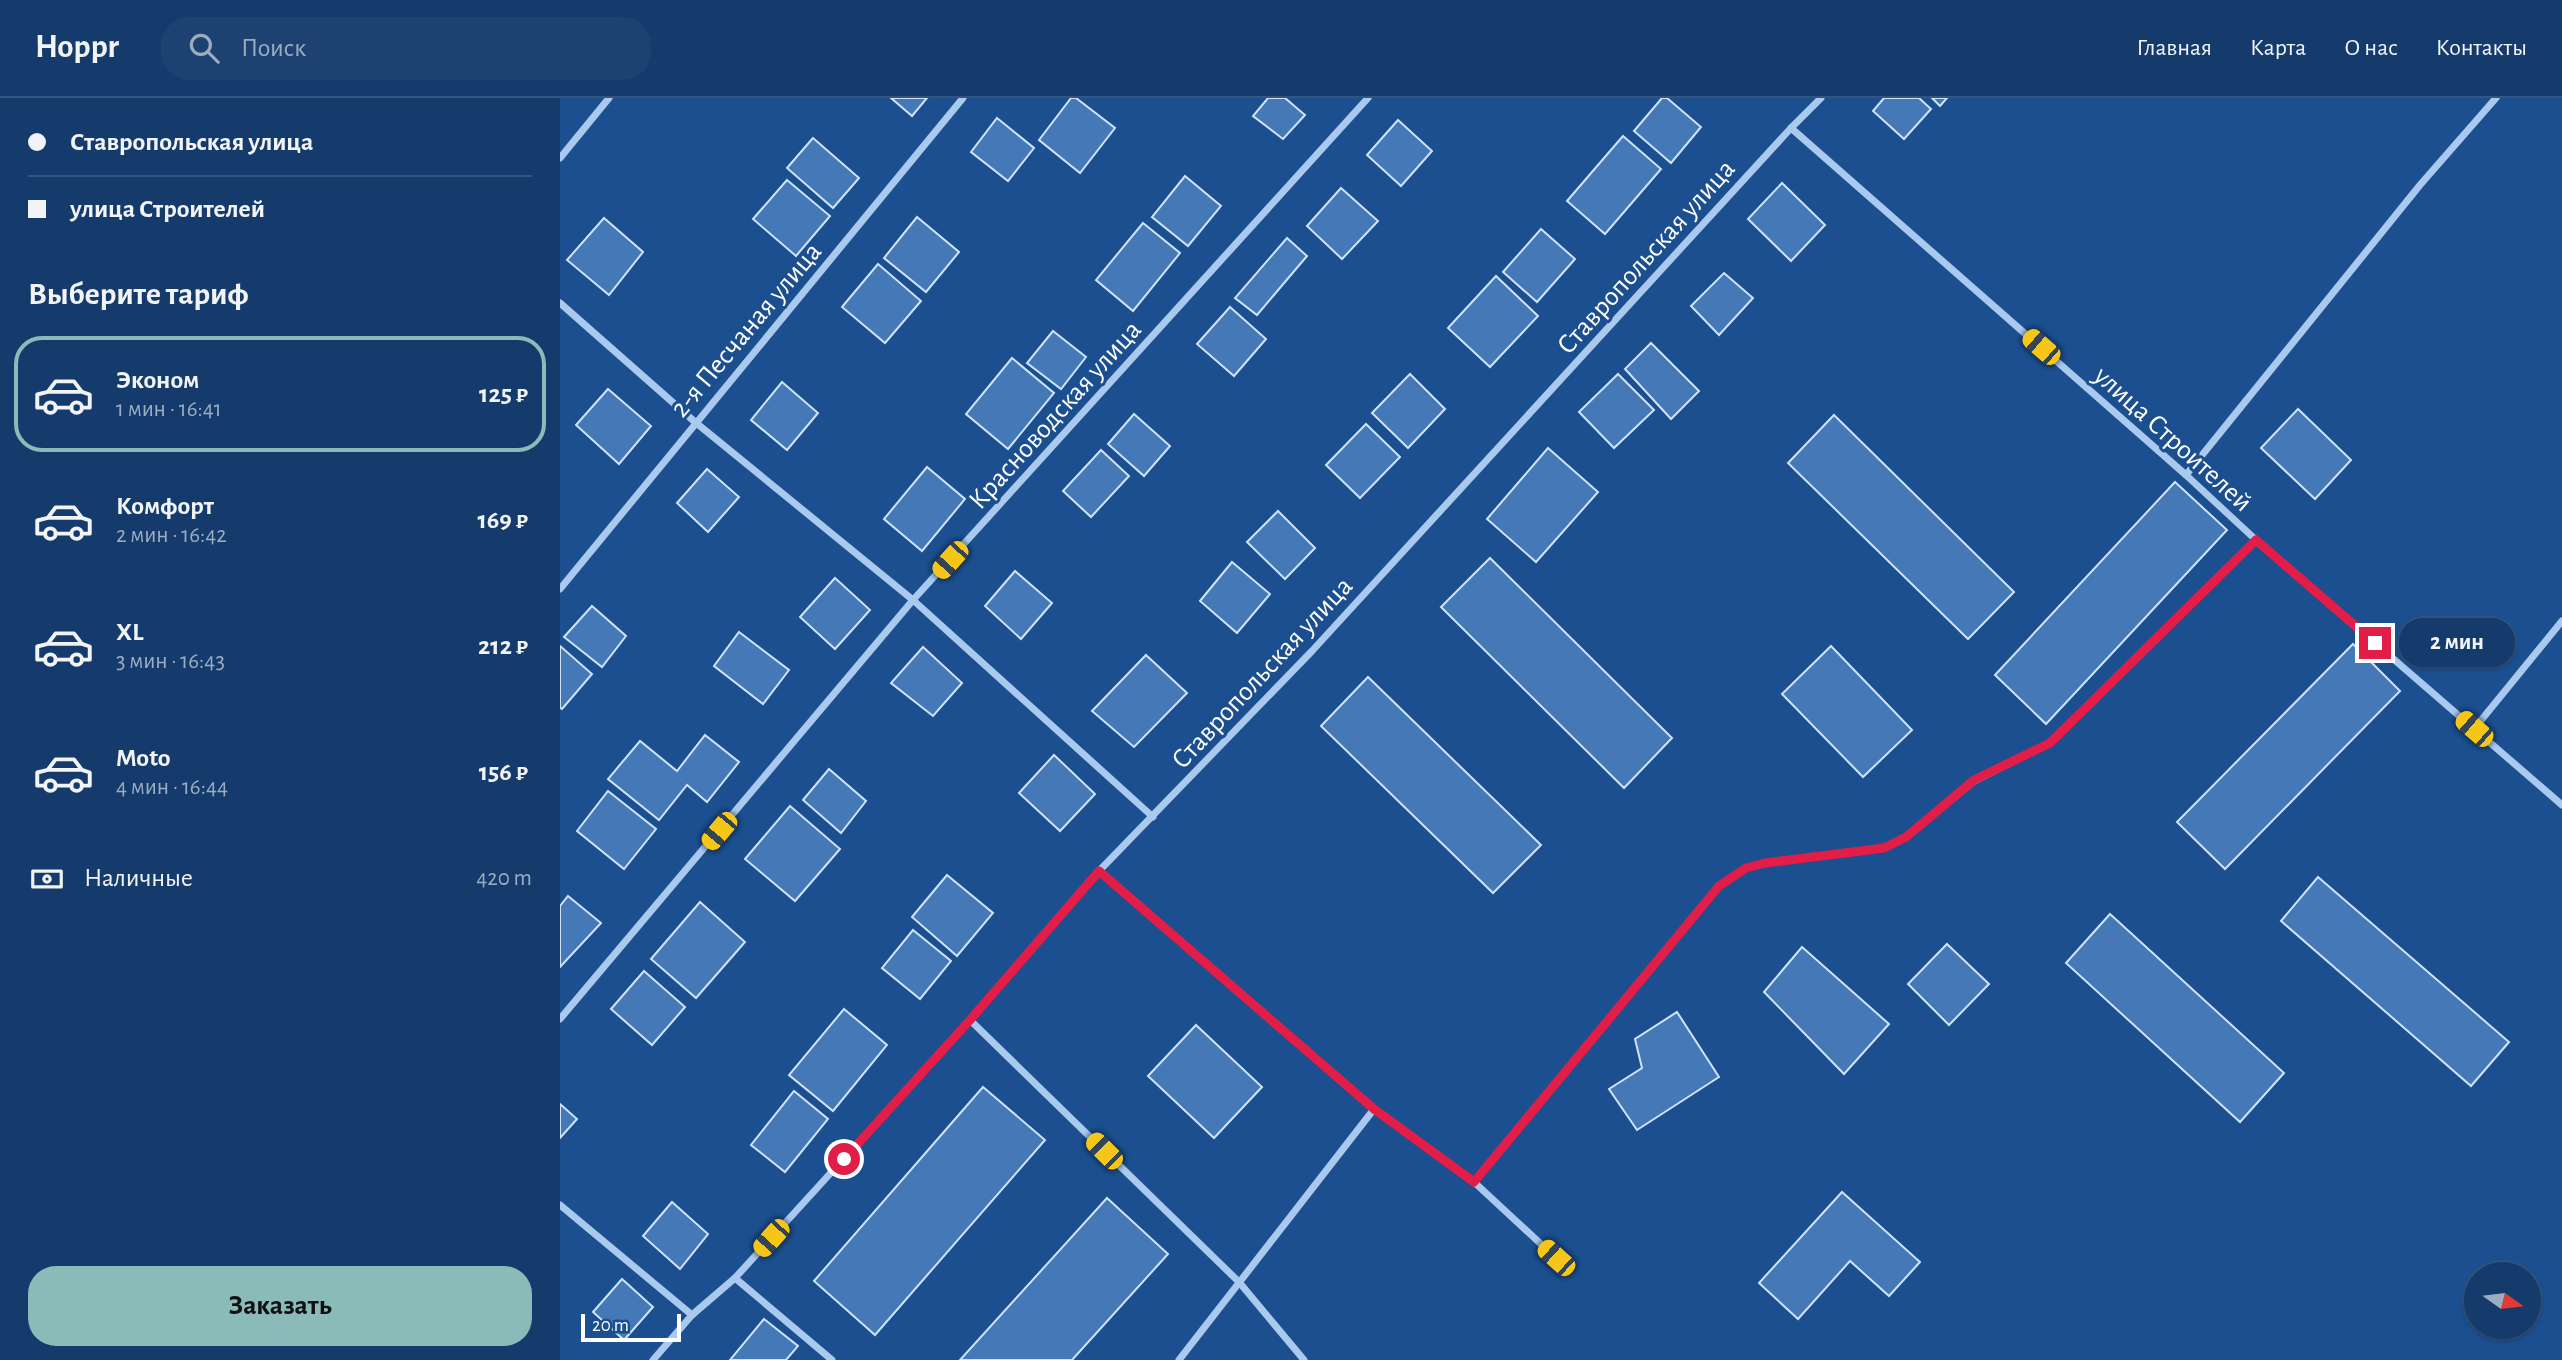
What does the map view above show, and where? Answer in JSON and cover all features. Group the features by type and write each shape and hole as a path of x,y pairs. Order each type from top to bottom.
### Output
{"street":[{"path":"560,158 609,98"},
{"name":"2-я Песчаная улица","path":"560,589 963,98"},
{"name":"Красноводская улица","path":"560,1019 914,600 1368,98"},
{"name":"Ставропольская улица","path":"653,1360 692,1315 735,1278 970,1020 1099,871 1321,641 1821,98"},
{"path":"2186,475 2420,185 2496,98"},
{"name":"улица Строителей","path":"1791,128 2186,475 2256,540 2562,805"},
{"path":"560,303 695,422 914,600 1153,817"},
{"path":"1474,1182 1719,886 1746,868 1765,863 1884,848 1906,837 1974,780 2050,743 2256,540"},
{"path":"2474,729 2562,621"},
{"path":"1099,871 1374,1109 1474,1182 1556,1258"},
{"path":"970,1020 1238,1282 1304,1360"},
{"path":"1179,1360 1374,1109"},
{"path":"560,1205 692,1315"},
{"path":"735,1278 832,1360"}],"building":[{"path":"891,98 927,98 912,116"},
{"path":"1071,98 1076,98 1115,128 1080,173 1039,140"},
{"path":"1268,98 1285,98 1305,115 1283,139 1253,116"},
{"path":"1662,98 1667,98 1701,127 1671,163 1634,131"},
{"path":"1884,98 1919,98 1931,109 1904,139 1873,111"},
{"path":"1932,98 1947,98 1940,106"},
{"path":"997,118 1034,148 1008,181 971,152"},
{"path":"1398,120 1432,151 1401,186 1367,155"},
{"path":"1623,136 1661,169 1605,234 1567,201"},
{"path":"813,138 859,178 833,208 787,168"},
{"path":"1185,176 1221,206 1188,246 1152,217"},
{"path":"787,180 830,216 796,256 753,219"},
{"path":"1782,183 1825,225 1791,261 1748,219"},
{"path":"1341,188 1378,221 1342,259 1307,226"},
{"path":"917,217 959,252 926,292 884,258"},
{"path":"604,218 643,252 609,295 567,260"},
{"path":"1143,223 1180,253 1133,311 1096,280"},
{"path":"1541,229 1575,259 1537,302 1503,272"},
{"path":"1287,238 1307,256 1257,315 1235,298"},
{"path":"878,264 921,301 885,343 842,307"},
{"path":"1724,273 1753,298 1719,335 1691,306"},
{"path":"1496,276 1538,316 1490,367 1448,328"},
{"path":"1230,307 1266,339 1234,376 1197,344"},
{"path":"1053,331 1086,357 1061,389 1027,363"},
{"path":"1651,343 1699,391 1671,419 1625,369"},
{"path":"1012,358 1054,393 1008,449 966,414"},
{"path":"1410,374 1445,409 1408,448 1372,413"},
{"path":"1618,374 1654,410 1614,448 1579,412"},
{"path":"782,382 818,413 787,450 751,420"},
{"path":"608,389 651,426 619,464 576,425"},
{"path":"2298,409 2351,460 2315,499 2261,448"},
{"path":"1134,414 1170,446 1144,476 1108,444"},
{"path":"1834,415 2014,592 1968,639 1788,463"},
{"path":"1366,424 1400,457 1360,498 1326,465"},
{"path":"1548,448 1598,492 1536,562 1487,519"},
{"path":"1101,450 1129,476 1091,517 1063,491"},
{"path":"927,467 965,499 922,551 884,519"},
{"path":"707,469 739,497 708,532 677,503"},
{"path":"2175,482 2227,530 2046,724 1995,675"},
{"path":"1278,511 1315,548 1285,579 1247,542"},
{"path":"1490,558 1672,738 1624,788 1441,607"},
{"path":"1232,562 1270,594 1237,633 1200,601"},
{"path":"1015,571 1052,603 1021,639 985,606"},
{"path":"835,578 870,610 835,649 800,617"},
{"path":"592,606 626,636 602,667 564,637"},
{"path":"739,632 789,670 763,704 714,666"},
{"path":"2353,644 2400,691 2225,869 2177,822"},
{"path":"560,646 592,674 562,709 560,708"},
{"path":"1831,646 1912,730 1863,777 1782,694"},
{"path":"923,647 962,683 933,716 891,683"},
{"path":"1146,655 1187,693 1134,747 1092,711"},
{"path":"1368,677 1541,845 1493,893 1321,726"},
{"path":"705,735 739,762 707,802 687,785 659,820 608,779 640,741 677,771"},
{"path":"1054,755 1095,794 1060,831 1019,793"},
{"path":"829,769 866,801 841,833 803,800"},
{"path":"608,791 656,829 624,869 577,831"},
{"path":"790,806 840,849 795,901 745,859"},
{"path":"947,875 993,913 957,956 912,917"},
{"path":"2318,877 2509,1042 2471,1086 2281,921"},
{"path":"568,896 601,923 560,967 560,906"},
{"path":"700,902 745,942 696,998 651,959"},
{"path":"2110,914 2284,1073 2240,1122 2066,963"},
{"path":"913,930 951,961 920,999 882,968"},
{"path":"1947,944 1989,984 1949,1025 1908,984"},
{"path":"1802,947 1889,1024 1844,1074 1764,992"},
{"path":"644,971 685,1007 652,1045 611,1009"},
{"path":"844,1009 887,1045 833,1111 789,1075"},
{"path":"1677,1012 1719,1077 1637,1130 1609,1089 1642,1068 1635,1039"},
{"path":"1196,1025 1262,1087 1214,1138 1148,1076"},
{"path":"983,1087 1045,1140 875,1335 814,1281"},
{"path":"794,1091 828,1119 785,1172 751,1145"},
{"path":"560,1104 577,1119 560,1138"},
{"path":"1842,1192 1920,1262 1889,1296 1850,1261 1798,1319 1759,1283"},
{"path":"1107,1198 1168,1254 1072,1360 960,1360"},
{"path":"672,1202 708,1234 680,1269 643,1236"},
{"path":"622,1279 653,1307 624,1340 593,1312"},
{"path":"764,1319 798,1346 786,1360 730,1360"}],"route":[{"path":"844,1159 970,1020 1099,871 1374,1109 1474,1182 1719,886 1746,868 1765,863 1884,848 1906,837 1974,780 2050,743 2256,540 2375,643"}]}
